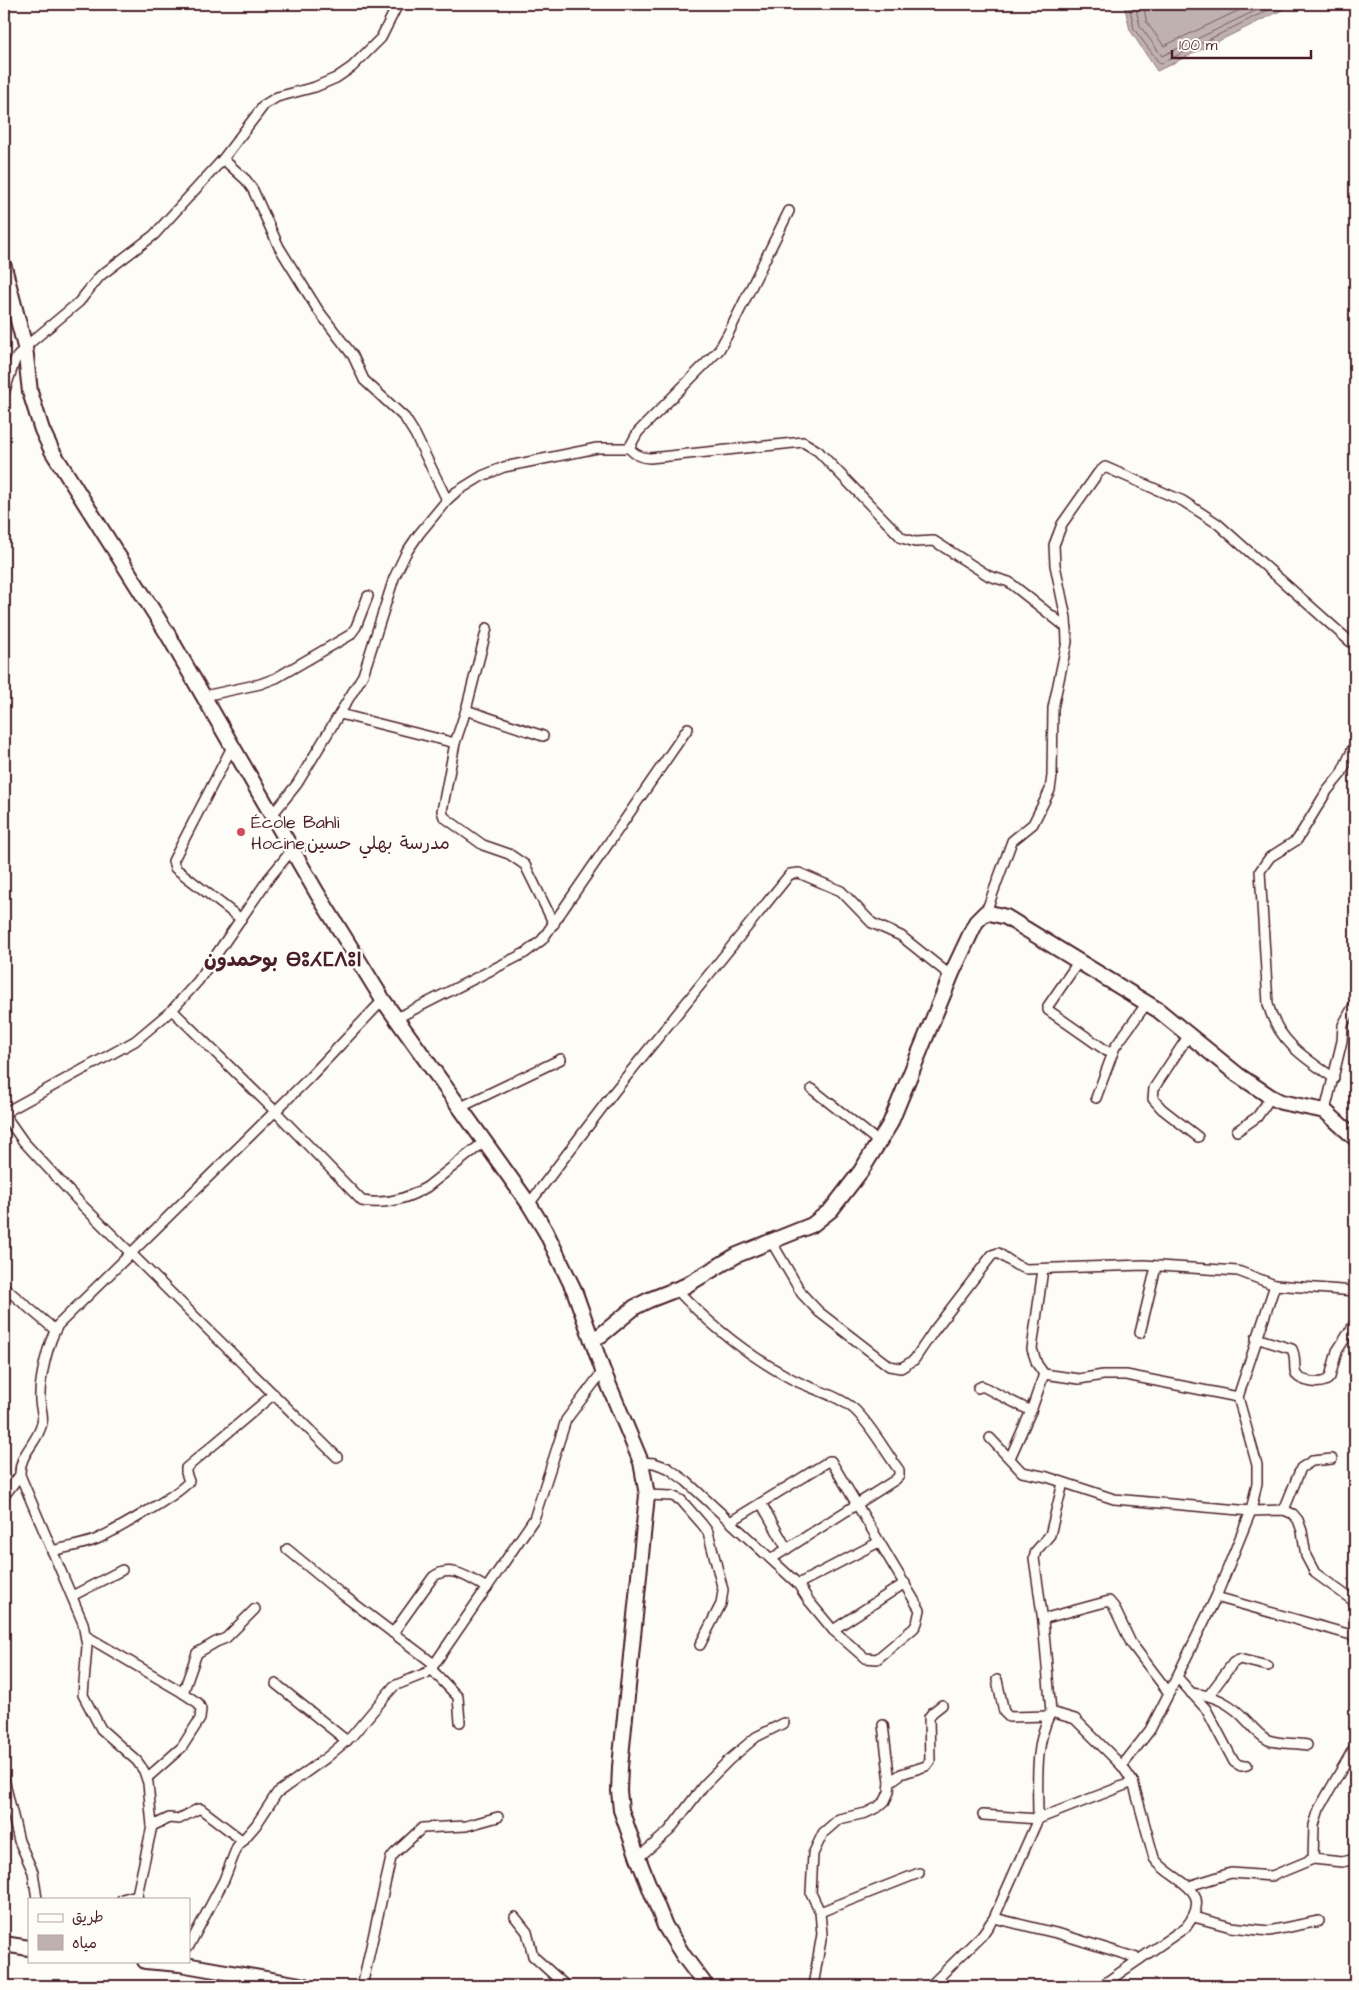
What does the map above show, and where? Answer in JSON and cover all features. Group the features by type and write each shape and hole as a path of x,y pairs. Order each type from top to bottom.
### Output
{"main road":[{"path":"4,267 25,347 32,400 42,430 52,451 167,633 292,850 383,1000 529,1204 546,1232 574,1290 603,1372 641,1462 647,1495 619,1790 621,1810 638,1858 666,1926 683,1955 706,1986"},
{"path":"592,1338 601,1334 635,1307 700,1278 737,1255 797,1233 822,1219 839,1202 880,1143 903,1095 951,976 976,922 986,912 1006,917 1147,1003 1238,1075 1271,1097 1281,1102 1325,1111 1355,1138"},
{"path":"4,1944 28,1948"},
{"path":"154,1962 180,1963 306,1986"}],"street":[{"path":"4,392 15,360 25,347 79,302 100,276 154,234 223,159 264,105 277,97 315,87 336,78 352,67 381,38 398,4"},
{"path":"223,159 246,180 253,190 279,247 318,310 353,356 364,380 405,418 447,500"},
{"path":"630,448 638,432 719,350 730,332 789,211"},
{"path":"272,815 297,784 363,675 394,578 419,534 456,492 482,476 504,466 597,448 630,448 633,452 644,458 650,458 803,442 818,451 902,538 915,542 934,541 990,576 1009,582 1066,628"},
{"path":"986,912 1012,841 1033,824 1050,790 1053,708 1068,642 1066,618 1055,565 1054,546 1057,535 1067,517 1105,467 1183,501 1218,524 1355,646"},
{"path":"204,696 260,684 276,678 342,640 350,635 356,627 368,596"},
{"path":"487,628 466,710 455,743 442,813 444,817 483,845 509,854 525,865 554,924"},
{"path":"466,710 543,736"},
{"path":"340,714 455,743"},
{"path":"396,1019 525,953 542,940 688,728"},
{"path":"1334,1078 1302,1056 1283,1035 1272,1019 1266,986 1260,871 1270,857 1297,840 1341,774 1355,744"},
{"path":"232,747 172,861 175,868 241,919"},
{"path":"292,850 269,878 198,981 172,1010 135,1041 4,1114 23,1141 130,1254 337,1457"},
{"path":"529,1204 614,1092 790,874 799,873 848,896 854,906 872,923 901,936 951,976"},
{"path":"1079,961 1048,1006 1048,1010 1111,1054"},
{"path":"137,1897 152,1826 150,1793 146,1778 137,1761 101,1729 83,1695 88,1646 83,1623 20,1475 22,1458 37,1435 42,1423 40,1398 49,1344 58,1325 274,1110 309,1078 383,1000"},
{"path":"1096,1098 1111,1054 1147,1003"},
{"path":"1325,1111 1342,1041 1343,1025 1355,1003"},
{"path":"172,1010 274,1110 358,1199 373,1203 401,1199 417,1193 484,1142"},
{"path":"1189,1035 1154,1088 1153,1099 1162,1109 1198,1137"},
{"path":"459,1108 561,1059"},
{"path":"812,1089 880,1143"},
{"path":"1237,1131 1257,1117 1271,1097"},
{"path":"772,1241 802,1294 819,1312 889,1366 901,1368 914,1360 992,1255 998,1253 1026,1269 1144,1265 1184,1267 1238,1271 1275,1285 1355,1291"},
{"path":"1140,1333 1156,1267"},
{"path":"1043,1269 1032,1349 1037,1364 1044,1374 1079,1379 1103,1375 1126,1375 1238,1397"},
{"path":"1122,1766 1150,1730 1169,1693 1216,1597 1251,1511 1257,1483 1257,1465 1238,1397 1275,1285"},
{"path":"4,1287 55,1330"},
{"path":"676,1289 701,1316 742,1347 791,1378 825,1392 851,1406 861,1416 900,1473 895,1480 770,1559"},
{"path":"1256,1338 1292,1349 1296,1376 1304,1381 1318,1383 1329,1380 1337,1351 1355,1323"},
{"path":"190,1944 224,1880 232,1857 277,1793 347,1741 394,1686 426,1673 432,1666 534,1518 566,1420 603,1372"},
{"path":"1010,1458 1044,1374"},
{"path":"978,1388 982,1386 1031,1410"},
{"path":"52,1551 96,1540 163,1502 186,1486 189,1481 186,1468 274,1394"},
{"path":"990,1438 1022,1472 1047,1477 1114,1498 1251,1511 1284,1510 1298,1520 1302,1531 1306,1556 1316,1573 1355,1602"},
{"path":"1284,1510 1301,1468 1312,1461 1332,1459"},
{"path":"641,1462 654,1463 668,1468 686,1481 730,1522 770,1559 798,1584 809,1601 833,1630 864,1658 877,1659 914,1628 917,1623 920,1610 831,1462 829,1461 730,1522"},
{"path":"4,1496 20,1475"},
{"path":"930,1986 982,1935 994,1918 1038,1819 1038,1762 1045,1726 1050,1714 1043,1621 1034,1558 1036,1551 1050,1536 1063,1483"},
{"path":"647,1495 672,1496 681,1500 708,1532 723,1590 722,1600 700,1644"},
{"path":"760,1503 787,1549"},
{"path":"798,1584 879,1542"},
{"path":"287,1549 432,1666 458,1697 460,1722"},
{"path":"72,1596 122,1570"},
{"path":"393,1633 433,1576 438,1573 454,1571 487,1588"},
{"path":"833,1630 905,1583"},
{"path":"1216,1597 1355,1636"},
{"path":"1043,1621 1054,1616 1108,1601 1114,1606 1132,1643 1169,1693"},
{"path":"183,1693 197,1653 226,1638 255,1609"},
{"path":"86,1636 183,1693 198,1703 201,1709 200,1719 177,1753 146,1778"},
{"path":"1209,1695 1233,1663 1239,1660 1268,1666"},
{"path":"1177,1677 1206,1709 1234,1762 1241,1766 1247,1765"},
{"path":"997,1680 1004,1712 1009,1717 1050,1714 1075,1719 1122,1766 1133,1782 1154,1858 1158,1866 1189,1886 1194,1893 1196,1904 1194,1918 1186,1927 1101,1986"},
{"path":"276,1684 347,1741"},
{"path":"1191,1693 1209,1695 1235,1709 1256,1731 1270,1741 1307,1745"},
{"path":"890,1782 901,1774 926,1766 930,1761 929,1717 942,1705"},
{"path":"638,1858 669,1831 704,1785 729,1760 756,1737 784,1723"},
{"path":"813,1986 822,1934 820,1912 811,1893 813,1854 823,1833 839,1820 878,1808 887,1797 890,1782 883,1725"},
{"path":"1314,1859 1314,1825 1319,1809 1355,1746"},
{"path":"4,1779 19,1841 33,1872 37,1898"},
{"path":"983,1815 1038,1819 1133,1782"},
{"path":"152,1826 169,1818 179,1819 201,1809 242,1841"},
{"path":"362,1986 391,1858 394,1854 422,1828 466,1826 498,1817"},
{"path":"1189,1886 1231,1873 1276,1876 1314,1859 1342,1862 1350,1860 1355,1856"},
{"path":"820,1912 919,1872"},
{"path":"515,1917 527,1932 533,1956 566,1986"},
{"path":"994,1918 1060,1934 1140,1959"},
{"path":"1194,1918 1231,1927 1269,1931 1320,1921"}],"water":[{"path":"1124,4 1286,4 1282,10 1157,71 1130,30"}],"place":[{"name":"École Bahli Hocine;مدرسة بهلي حسين","path":"241,832"}],"district":[{"name":"بوحمدون ⴱⵓⵃⵎⴷⵓⵏ","path":"283,960"}]}
